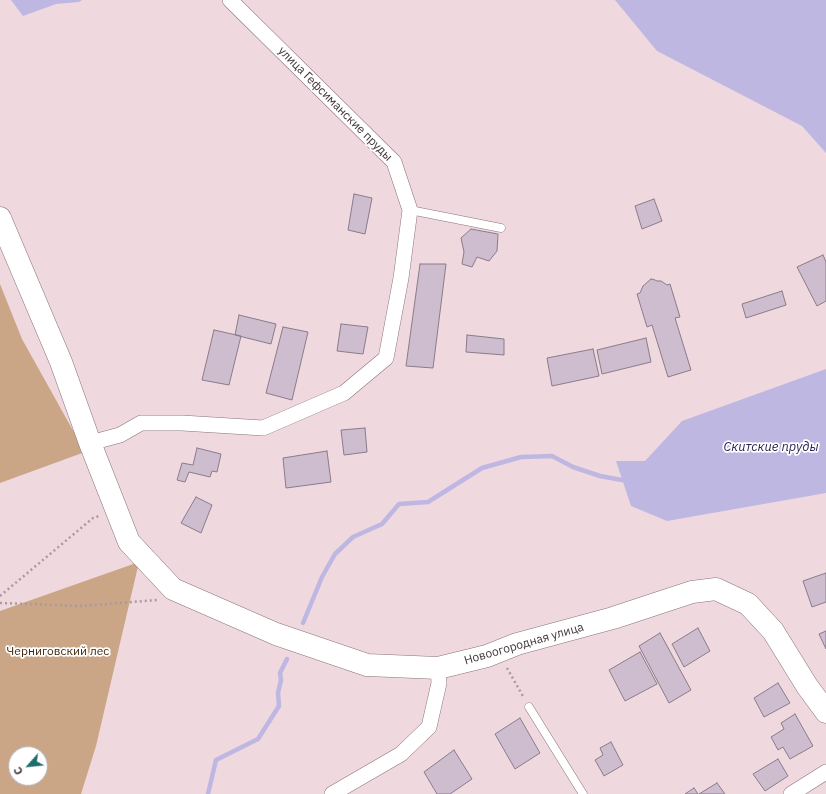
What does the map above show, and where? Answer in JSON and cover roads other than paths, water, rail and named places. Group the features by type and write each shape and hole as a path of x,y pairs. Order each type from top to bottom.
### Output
{"street":[{"name":"улица Гефсиманские пруды","path":"90,443 120,435 141,423 182,423 263,428 344,393 386,358 401,278 410,210 394,162 230,0"},
{"path":"0,218 61,362 90,443"},
{"name":"Новоогородная улица","path":"90,443 130,542 173,589 276,634 367,665 438,668 487,656 517,644 613,618 692,592 716,589 748,604 773,630 807,686 826,712"},
{"path":"332,794 401,754 429,727 439,683 438,668"},
{"path":"791,794 826,772"}],"lane":[{"path":"410,210 501,228"},
{"path":"529,707 583,794"}],"water":[{"path":"11,0 82,0 79,2 56,4 23,16"},
{"path":"615,0 826,0 826,153 802,126 657,51"},
{"name":"Скитские пруды","path":"826,369 826,493 667,521 631,506 616,461 645,461 682,421"}],"waterway":[{"path":"303,623 322,577 335,554 353,537 382,524 399,504 428,502 482,468 521,457 552,456 573,467 600,476 622,480 628,479"},
{"path":"208,794 216,760 258,739 279,706 278,693 281,680 280,673 287,659"}],"park label":[{"name":"Черниговский лес","path":"58,652"}]}
